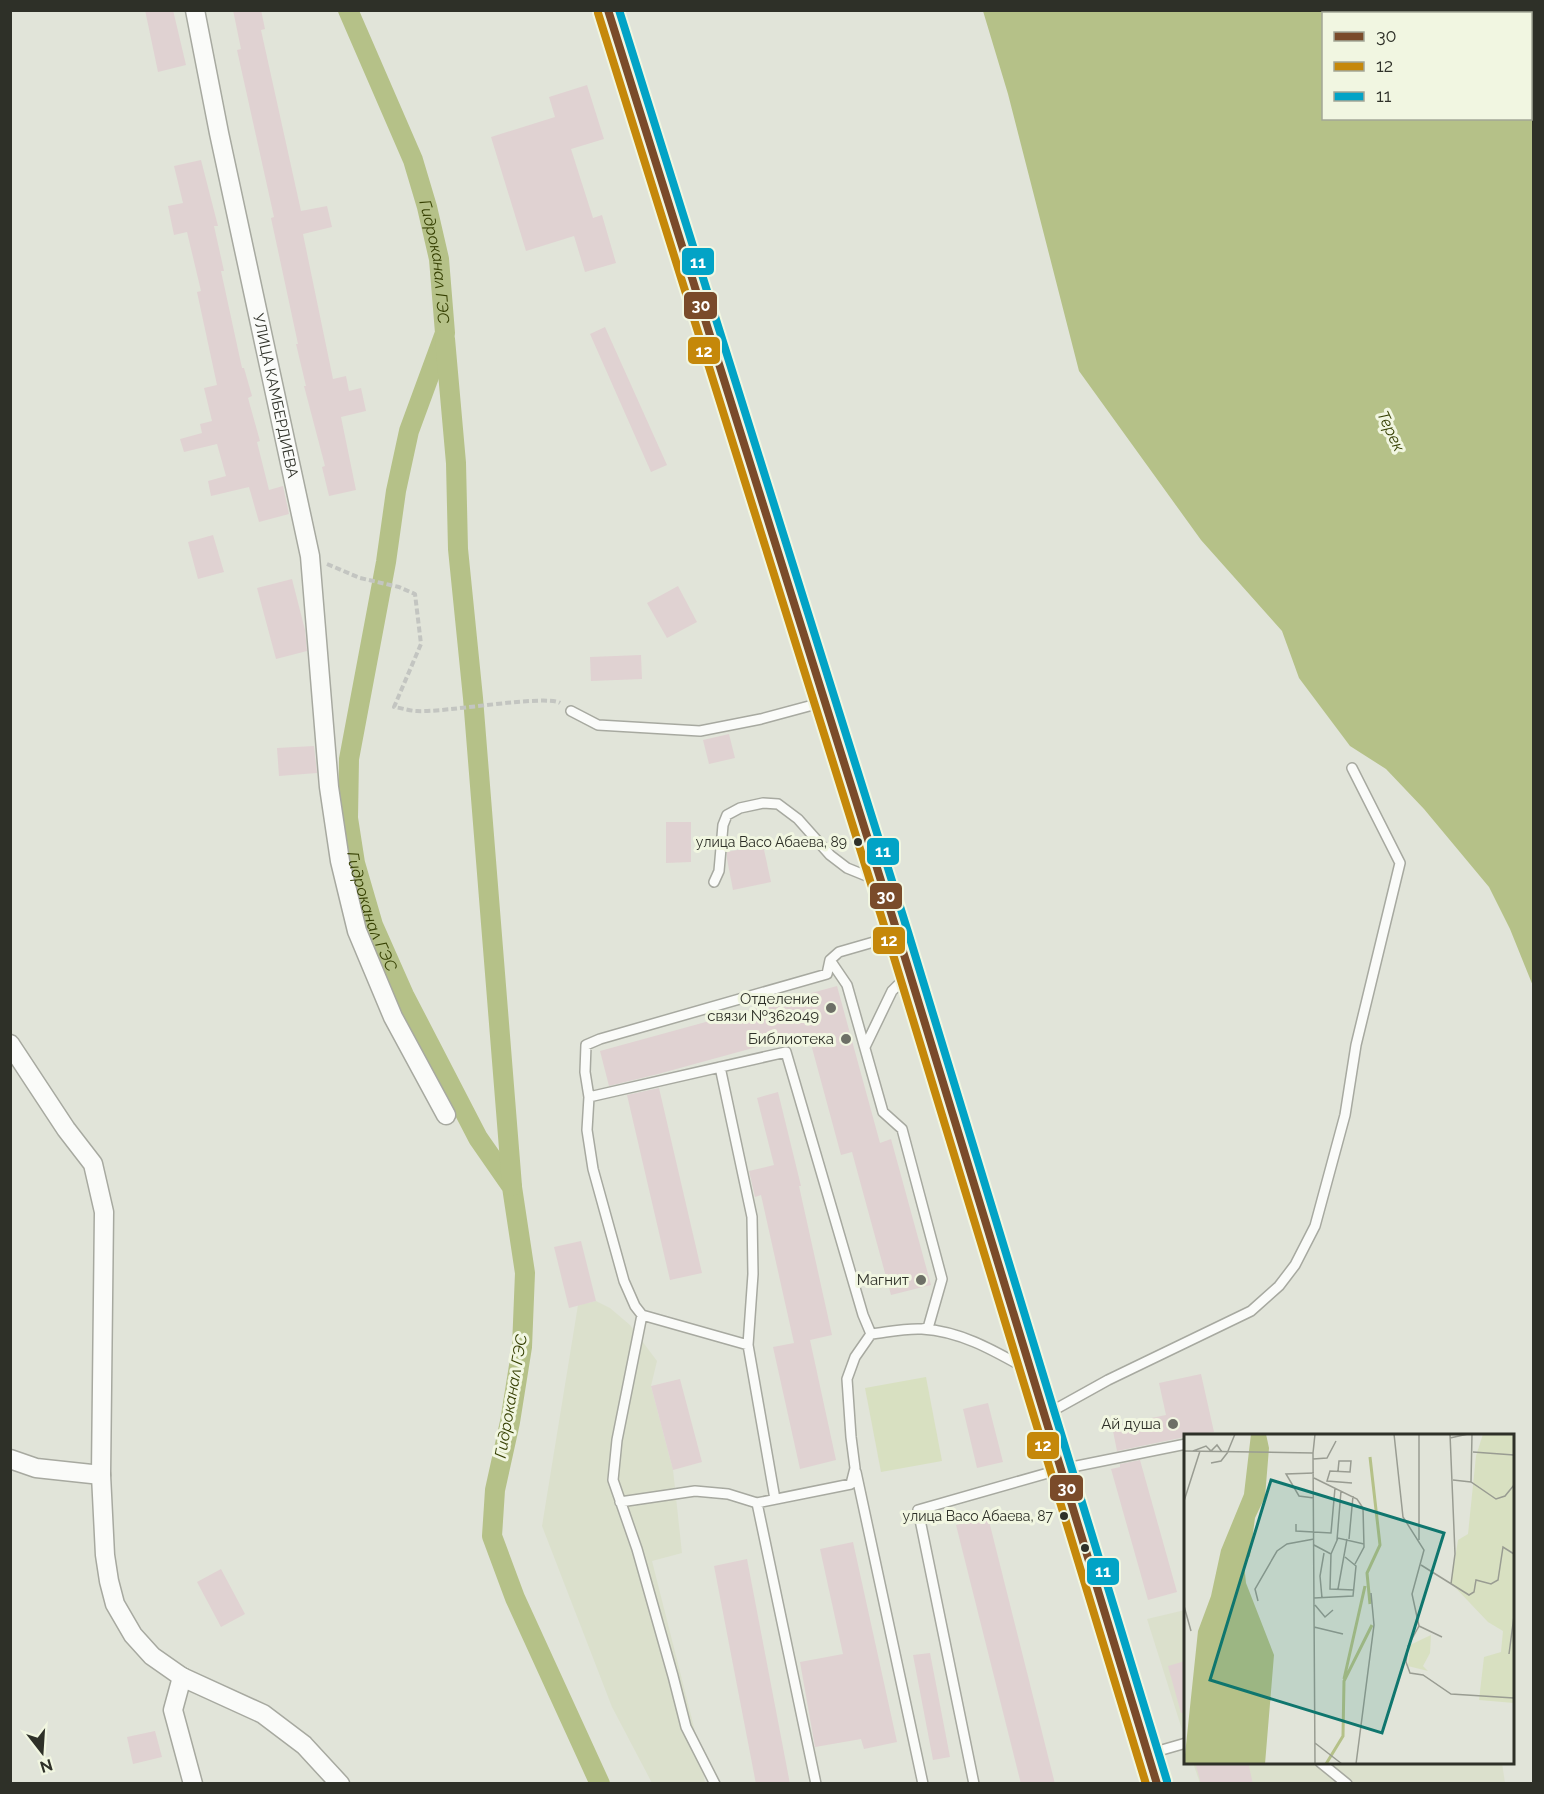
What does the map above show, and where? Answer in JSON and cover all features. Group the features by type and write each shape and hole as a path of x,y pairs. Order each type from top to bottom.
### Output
{"street":[{"name":"УЛИЦА КАМБЕРДИЕВА","path":"195,10 221,145 310,556 329,787 340,861 357,931 393,1017 446,1115"},
{"path":"608,10 882,882 1157,1784"},
{"path":"10,1044 66,1129 93,1164 104,1212 101,1475 105,1555 115,1604 134,1635 152,1656 182,1677 263,1714 304,1745 340,1784"},
{"path":"10,1459 36,1468 101,1475"},
{"path":"182,1677 173,1710 193,1784"}],"lane":[{"path":"571,711 598,725 700,731 760,719 824,702"},
{"path":"1045,1415 1107,1380 1251,1311 1279,1286 1295,1265 1315,1227 1345,1115 1356,1045 1400,863 1352,768"},
{"path":"714,882 719,871 723,825 727,815 740,808 762,803 778,804 798,819 830,855 847,868 882,882"},
{"path":"748,1345 642,1315 635,1306 624,1281 593,1169 587,1130 586,1045 827,974 830,960 839,952 898,935"},
{"path":"830,960 847,986 883,1112 902,1129 942,1279 928,1328 872,1334 855,1358 847,1379 855,1468 923,1784"},
{"path":"865,1047 892,991 909,974"},
{"path":"588,1097 786,1052 863,1315 872,1334"},
{"path":"720,1067 752,1217 753,1274 748,1345 775,1499"},
{"path":"642,1315 615,1458 614,1480 637,1549 686,1727 716,1784"},
{"path":"922,1329 949,1334 984,1345 1032,1371"},
{"path":"974,1784 918,1509 1062,1469 1184,1444"},
{"path":"620,1502 695,1491 728,1494 757,1503 851,1484 855,1468"},
{"path":"757,1503 816,1784"},
{"path":"1148,1754 1184,1743"},
{"path":"1322,1764 1347,1784"}],"path":[{"path":"310,556 360,578 399,587 415,594 421,644 394,707 417,711 557,700 571,711"}],"shaded area":[{"path":"596,1301 610,1308 630,1325 657,1361 651,1386 673,1470 682,1553 652,1561 700,1751 705,1783 652,1783 612,1707 542,1526 578,1305"},
{"path":"926,1377 942,1461 881,1472 865,1388"},
{"path":"1184,1610 1184,1736 1147,1619"},
{"path":"1193,1764 1502,1764 1505,1783 1200,1783"}],"water":[{"name":"Терек","path":"983,11 1533,11 1533,986 1510,929 1489,887 1424,809 1386,769 1350,746 1299,678 1282,631 1201,540 1079,371 1008,94"}],"building":[{"path":"145,10 173,10 186,65 158,72"},
{"path":"233,10 261,10 265,29 261,30 301,211 327,206 332,227 303,234 333,379 346,376 349,391 361,388 366,411 341,417 356,490 329,496 322,467 325,466 304,386 306,386 296,344 298,344 271,218 274,217 237,50 241,49"},
{"path":"587,85 604,139 571,149 593,218 602,215 616,263 585,272 574,236 526,251 491,137 555,117 549,97"},
{"path":"201,160 218,226 214,226 224,271 221,271 242,368 244,368 252,396 248,398 260,441 257,442 269,490 283,486 289,514 259,522 249,487 211,496 208,481 226,476 217,444 184,452 180,439 202,433 200,424 212,421 204,388 217,385 197,292 201,291 187,232 174,235 168,206 183,203 174,166"},
{"path":"605,327 667,465 651,472 590,334"},
{"path":"213,535 224,572 198,579 188,542"},
{"path":"292,579 305,630 307,651 276,659 257,588"},
{"path":"678,586 697,622 667,638 647,603"},
{"path":"641,655 642,679 591,681 590,657"},
{"path":"729,734 735,758 709,764 703,740"},
{"path":"314,746 317,773 279,776 277,748"},
{"path":"666,822 691,822 691,862 666,863"},
{"path":"763,845 771,882 733,890 727,852"},
{"path":"837,986 880,1143 891,1139 931,1285 891,1295 852,1152 841,1155 808,1033 609,1086 600,1051"},
{"path":"659,1088 702,1273 670,1280 627,1095"},
{"path":"778,1092 801,1186 799,1186 832,1335 810,1340 836,1460 800,1469 773,1347 794,1343 761,1195 755,1197 749,1171 774,1165 757,1098"},
{"path":"581,1241 596,1301 569,1308 554,1247"},
{"path":"1201,1374 1214,1432 1184,1434 1184,1437 1117,1451 1112,1426 1166,1415 1159,1383"},
{"path":"680,1379 702,1462 673,1470 651,1386"},
{"path":"988,1403 1003,1462 977,1468 963,1409"},
{"path":"1140,1460 1177,1592 1148,1600 1111,1469 1120,1467 1120,1464"},
{"path":"988,1517 1055,1784 1021,1784 956,1525"},
{"path":"853,1542 897,1742 864,1749 861,1739 815,1747 800,1662 843,1654 820,1549"},
{"path":"747,1559 790,1784 756,1784 714,1566"},
{"path":"221,1569 245,1614 221,1627 197,1582"},
{"path":"930,1653 950,1757 933,1760 913,1655"},
{"path":"1184,1661 1184,1713 1181,1713 1168,1666"},
{"path":"155,1731 162,1757 133,1764 127,1737"},
{"path":"1196,1764 1248,1764 1253,1784 1201,1784"}],"waterway":[{"name":"Гидроканал ГЭС","path":"348,10 413,160 439,259 445,333 409,431 396,491 386,562 349,759 348,818 355,863 373,925 404,995 478,1138 512,1187 525,1273 522,1347 510,1422 495,1490 492,1536 515,1598 600,1784"},
{"path":"445,339 456,463 458,549 473,698 512,1186"}],"transit line":[{"name":"30","path":"608,10 898,935 1157,1784"},
{"name":"11","path":"619,10 908,932 1167,1781"},
{"name":"12","path":"598,13 888,938 1146,1784"}],"place":[{"name":"улица Васо Абаева, 89","path":"858,842"},
{"name":"Отделение связи №362049","path":"831,1008"},
{"name":"Библиотека","path":"846,1039"},
{"name":"Магнит","path":"921,1280"},
{"name":"Ай душа","path":"1173,1424"},
{"name":"улица Васо Абаева, 87","path":"1064,1516"}]}
